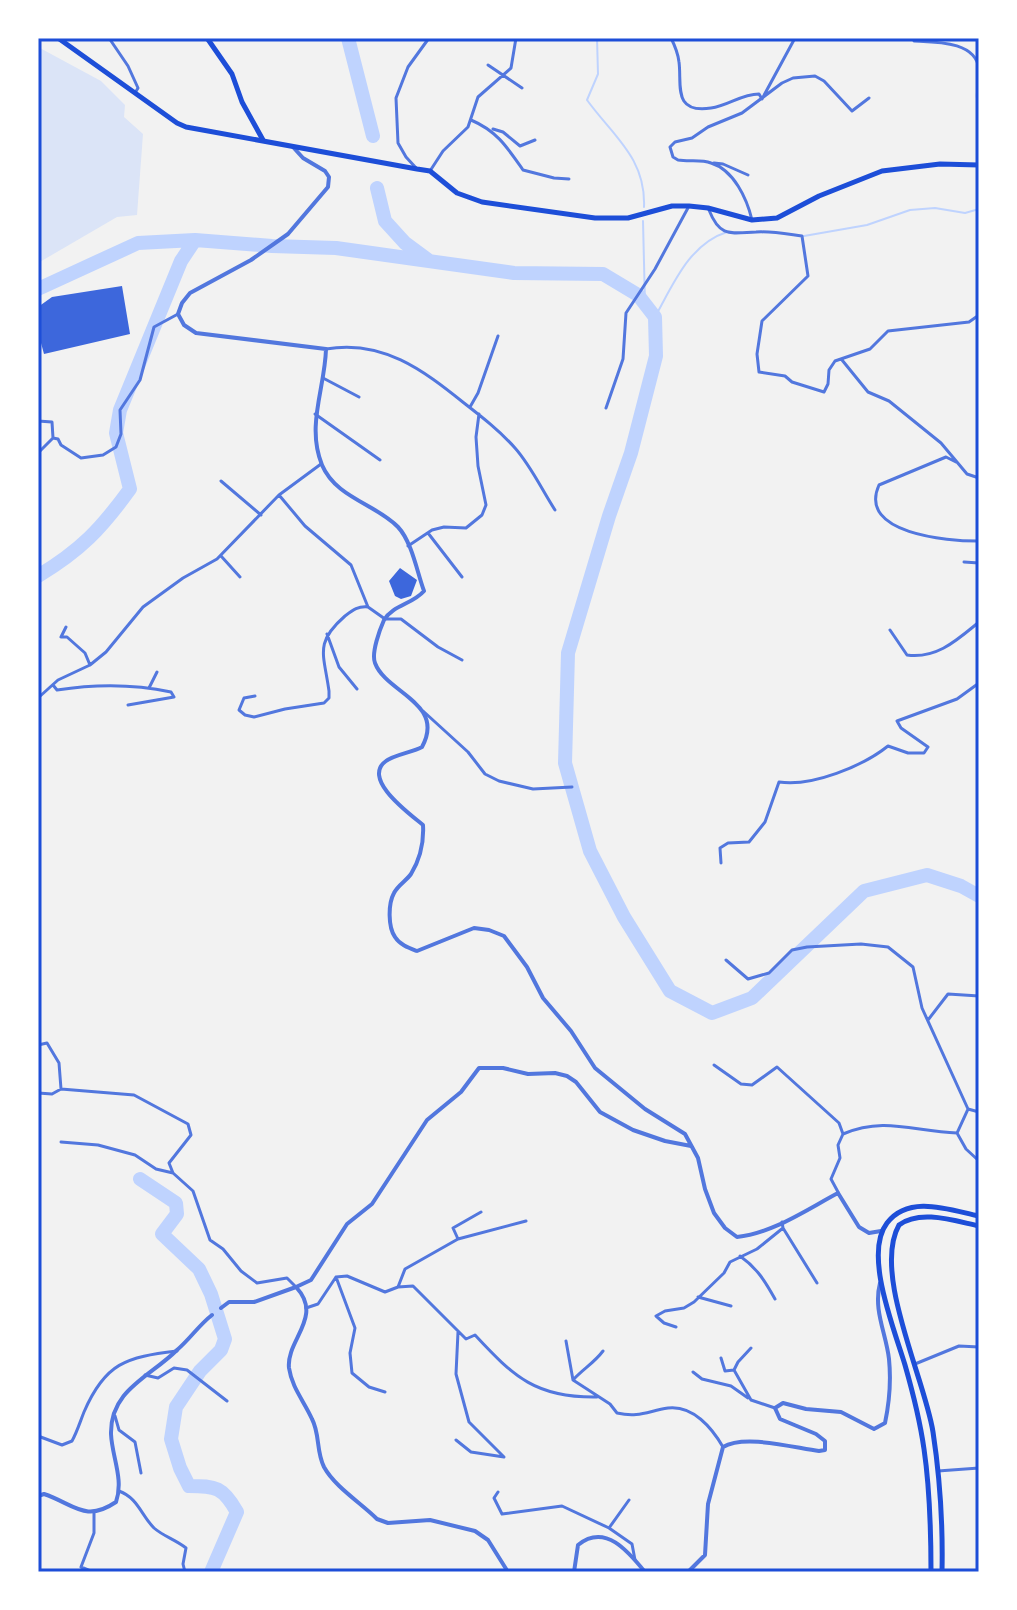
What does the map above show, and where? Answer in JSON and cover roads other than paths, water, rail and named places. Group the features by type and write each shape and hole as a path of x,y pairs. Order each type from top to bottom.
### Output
{"main road":[{"path":"58,38 134,95 186,127 430,171 457,193 482,202 569,215 628,218 672,206 689,206 752,220 777,218 819,196 882,171 940,164 979,165"},
{"path":"207,38 232,74 242,102 263,140"},
{"path":"931,1572 930,1509 924,1448 913,1393 881,1281 881,1231 892,1216 914,1206 979,1216"},
{"path":"942,1572 933,1429 892,1282 890,1253 894,1233 905,1220 924,1217 979,1226"},
{"path":"881,1231 894,1233"}],"street":[{"path":"109,38 135,79 138,88 134,95"},
{"path":"417,169 398,143 396,98 408,67 429,38"},
{"path":"430,171 443,151 462,135 471,120 478,97 503,76 513,61 516,38"},
{"path":"671,38 679,60 678,91 688,104 711,108 750,94 759,94 762,99"},
{"path":"762,99 795,38"},
{"path":"914,41 961,47 973,56 979,66 979,109"},
{"path":"488,65 522,88"},
{"path":"748,175 723,164 678,160 673,157 670,147 742,113 793,78 815,76 824,81 852,111 869,98"},
{"path":"471,120 503,132 520,146 535,140"},
{"path":"489,128 523,170 569,179"},
{"path":"53,438 81,458 103,455 116,447 121,434 120,410 140,380 154,327 178,314 190,293 272,246 299,223 328,187 329,177 325,171 303,158 293,147"},
{"path":"714,163 742,192 752,220"},
{"path":"606,408 623,359 626,313 655,269 689,206"},
{"path":"708,208 714,224 725,232 802,236 808,276 762,321 757,354 759,372 785,376 792,382 824,392 829,370 835,361 870,349 888,331 969,322 979,315"},
{"path":"178,314 184,325 196,333 326,349 353,346 393,355 424,371 479,414 516,449 555,510"},
{"path":"470,407 498,336"},
{"path":"326,349 315,414 321,464 345,493 400,528 424,591 385,619 374,654 375,663 384,675 468,752 485,774 499,781 533,789 572,787"},
{"path":"841,359 868,392 889,401 941,443 967,474 979,478"},
{"path":"323,378 359,397"},
{"path":"315,414 380,460"},
{"path":"408,546 444,527 466,528 482,515 486,505 478,466 476,437 479,414"},
{"path":"38,421 52,422 53,438 38,453"},
{"path":"956,462 946,457 892,477 879,485 874,497 877,509 887,521 928,539 978,541 979,545"},
{"path":"38,698 53,685 90,665 118,641 143,607 221,556 279,495 321,464"},
{"path":"221,481 261,515"},
{"path":"279,495 305,526 351,565 368,607 385,619 401,619 438,647 462,660"},
{"path":"428,533 462,577"},
{"path":"221,556 240,577"},
{"path":"964,562 979,563"},
{"path":"255,696 244,698 239,710 245,715 264,716 324,703 329,698 322,645 327,634 354,609 368,607"},
{"path":"890,630 907,655 923,657 940,651 979,622"},
{"path":"66,627 61,637 67,637 85,653 90,665"},
{"path":"327,634 339,667 357,689"},
{"path":"149,688 157,672"},
{"path":"721,863 720,848 728,843 749,842 765,822 779,782 791,784 819,779 876,755 888,746 908,753 924,753 928,747 901,728 897,721 957,699 979,683"},
{"path":"53,685 57,690 88,686 149,688 171,692 174,697 128,705"},
{"path":"423,711 428,736 422,747 386,760 380,770 387,794 423,825 424,842 418,858 409,877 391,899 390,918 394,937 417,951 474,928 504,936 527,967 543,998 571,1031 595,1068 645,1109 685,1134 698,1158 714,1213 725,1228 737,1237 782,1225 838,1193"},
{"path":"726,960 748,979 769,973 792,950 861,944 888,947 913,967 922,1008 968,1109 957,1133"},
{"path":"928,1020 948,994 979,996"},
{"path":"38,1045 47,1043 59,1063 61,1089"},
{"path":"714,1065 741,1084 752,1085 777,1067 839,1123 843,1134 838,1145 840,1158 831,1179 859,1227 869,1233 881,1231"},
{"path":"38,1496 44,1494 80,1511 94,1512 116,1502 119,1491 111,1435 114,1413 121,1397 229,1302 254,1302 311,1280 347,1224 372,1204 427,1120 461,1092 479,1068 567,1076 576,1082 600,1112 633,1130 692,1147"},
{"path":"38,1093 52,1094 61,1089 134,1095 188,1124 191,1135 169,1163 173,1173 193,1191 210,1240 257,1283 287,1278 304,1295 303,1329 288,1363 297,1394 314,1422 318,1450 325,1469 377,1519 388,1523 430,1520 475,1531 488,1540 508,1572"},
{"path":"968,1109 979,1112"},
{"path":"843,1134 876,1123 914,1127 932,1133 957,1133"},
{"path":"957,1133 966,1149 979,1161"},
{"path":"61,1142 98,1145 135,1155 156,1169 173,1173"},
{"path":"458,1239 453,1228 481,1212"},
{"path":"398,1287 405,1269 458,1239 526,1221"},
{"path":"676,1327 656,1316 684,1308 724,1273 730,1262 757,1249 782,1225"},
{"path":"782,1225 817,1283"},
{"path":"740,1256 759,1271 775,1299"},
{"path":"336,1277 347,1276 385,1292 413,1286 466,1339 475,1335 513,1374 526,1382 558,1394 597,1397"},
{"path":"306,1308 318,1304 336,1277"},
{"path":"336,1277 355,1328 350,1353 352,1373 369,1387 385,1392"},
{"path":"775,1408 788,1403 806,1409 834,1410 849,1414 874,1429 885,1423 890,1385 889,1357 878,1316 877,1295 881,1281"},
{"path":"698,1297 731,1306"},
{"path":"456,1440 471,1452 504,1457 469,1422 456,1374 458,1332"},
{"path":"566,1341 573,1380 610,1404 617,1413 643,1415 673,1407 696,1415 706,1423 723,1447"},
{"path":"915,1364 959,1346 979,1347"},
{"path":"734,1370 751,1348"},
{"path":"38,1436 62,1445 72,1441 93,1393 106,1373 131,1358 177,1350"},
{"path":"573,1380 603,1351"},
{"path":"721,1358 725,1371 734,1370"},
{"path":"145,1375 158,1378 174,1368 187,1370 227,1401"},
{"path":"734,1370 751,1400"},
{"path":"688,1572 705,1555 708,1504 723,1447 751,1442 819,1451 825,1450 826,1446 822,1438 780,1419 775,1408 751,1400 731,1386 702,1379 693,1372"},
{"path":"114,1413 119,1430 135,1442 141,1473"},
{"path":"938,1471 979,1468"},
{"path":"119,1491 128,1494 159,1532 186,1548 185,1572"},
{"path":"498,1492 494,1498 502,1514 562,1506 609,1528 632,1544 635,1560"},
{"path":"609,1528 629,1500"},
{"path":"93,1572 81,1567 94,1533 94,1512"},
{"path":"574,1572 578,1545 592,1536 609,1539 623,1548 645,1572"}],"waterway":[{"path":"348,38 373,136"},
{"path":"597,38 598,74 587,100 634,161 640,175 644,207"},
{"path":"377,188 385,221 405,243 428,260"},
{"path":"804,236 867,225 910,210 935,208 965,213 979,209"},
{"path":"643,221 645,304"},
{"path":"655,317 692,256 702,246 727,232"},
{"path":"38,289 138,243 195,240 336,248 514,273 603,274 638,295 655,317 656,356 631,453 568,653 565,763 590,851 624,917 670,991 712,1013 752,998 864,891 927,875 961,886 979,896"},
{"path":"38,576 89,538 130,489 116,433 120,410 181,261 195,240"},
{"path":"140,1179 176,1203 177,1214 162,1234 199,1269 211,1294 225,1339 221,1350 200,1371 176,1407 171,1439 189,1486 218,1490 237,1512 211,1572"}]}
